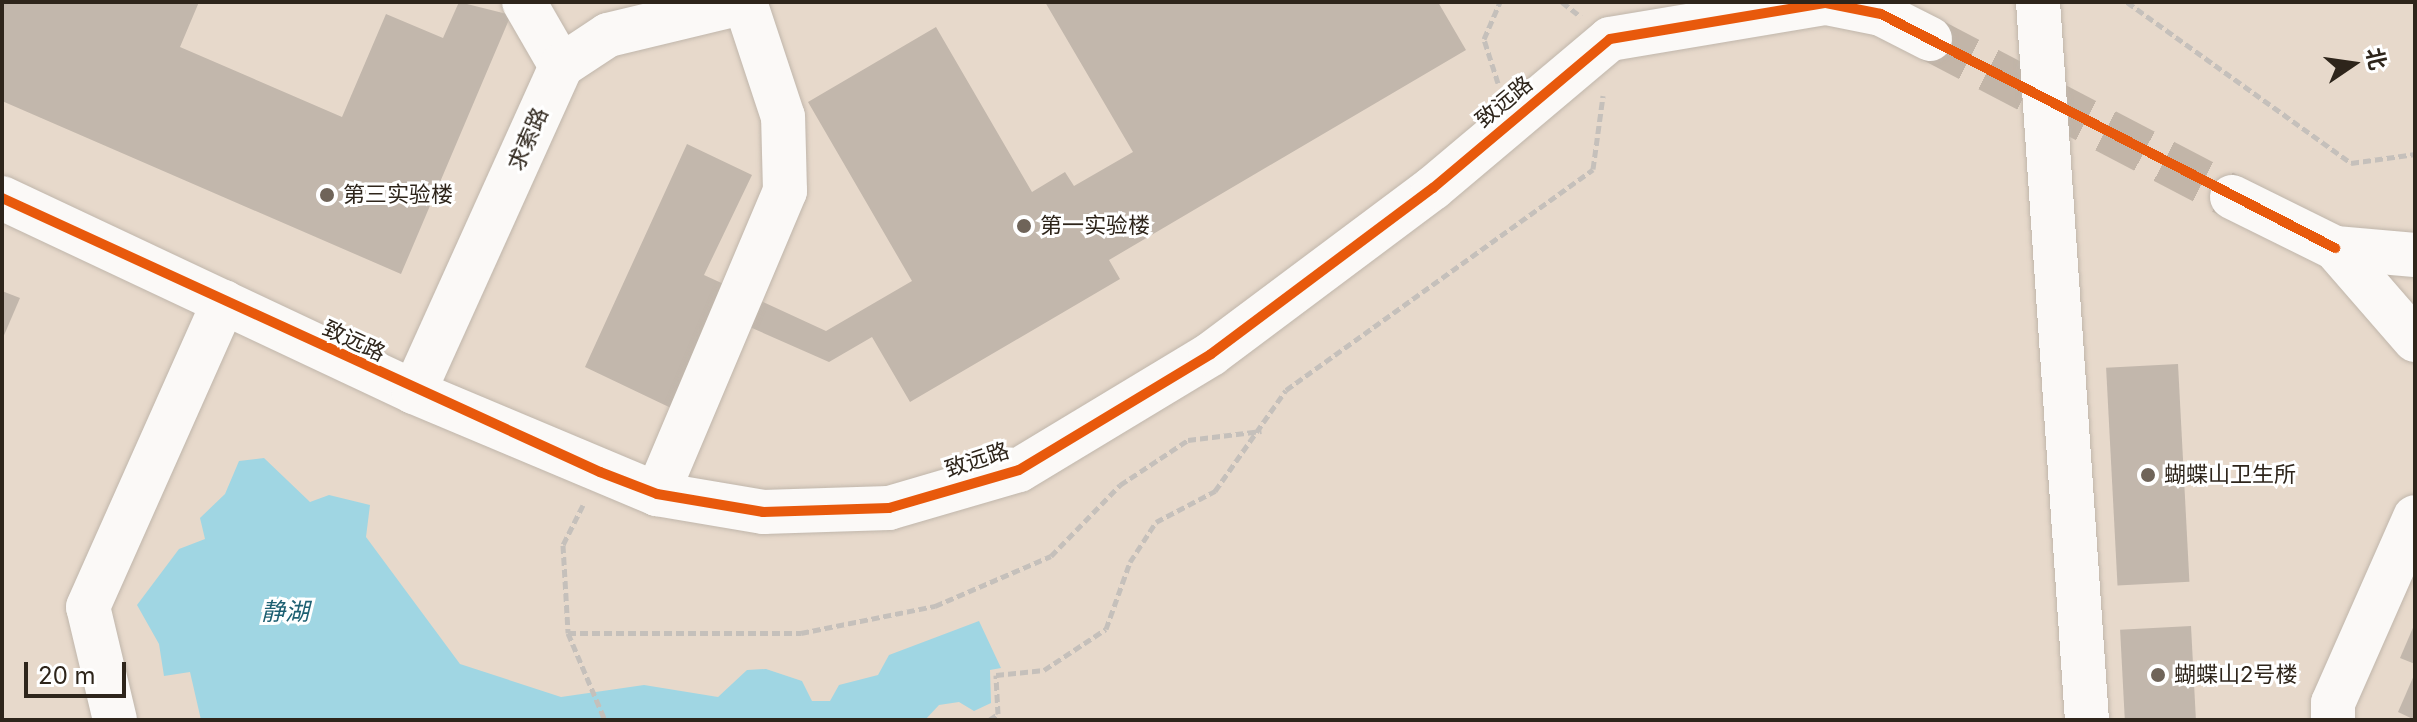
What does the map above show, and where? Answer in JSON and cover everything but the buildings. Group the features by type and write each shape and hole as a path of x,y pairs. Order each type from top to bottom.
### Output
{"street":[{"path":"524,2 561,66 608,35 745,2 783,117 785,191 657,494"},
{"path":"1600,31 1826,3 1881,14 1930,39"},
{"path":"2049,3 2087,720"},
{"name":"致远路","path":"2,198 414,392 657,494 763,512 889,508 1019,470 1211,354 1433,188 1600,31"},
{"name":"求索路","path":"414,392 561,66"},
{"path":"2232,197 2335,248 2415,255"},
{"path":"2335,248 2415,340"},
{"path":"115,720 88,607 224,302"},
{"path":"2333,720 2333,703 2415,517"}],"path":[{"path":"1500,2 1484,39 1508,96"},
{"path":"989,720 998,714 996,675 1044,670 1106,629 1130,562 1156,522 1215,491 1263,431 1286,390 1593,169 1600,31 1562,2"},
{"path":"2127,2 2351,163 2415,154"},
{"path":"568,633 801,633 935,606 1051,556 1120,485 1188,440 1263,431"},
{"path":"600,472 563,545 568,633 605,720"}],"water":[{"name":"静湖","path":"264,458 310,502 329,495 370,505 366,537 460,664 561,697 644,685 718,697 747,670 766,669 802,681 812,701 830,701 839,685 878,675 889,655 979,621 1001,668 990,670 991,703 974,711 959,702 939,705 925,720 201,720 190,672 164,676 159,644 137,605 179,549 205,539 200,518 225,494 239,461"}],"tunnel":[{"path":"1930,39 2232,197"}],"cycle path":[{"path":"2,198 600,472 657,494 763,512 889,508 1019,470 1211,354 1433,188 1610,39 1826,3 1881,14 2335,248"}],"place":[{"name":"第三实验楼","path":"327,195"},
{"name":"第一实验楼","path":"1024,226"},
{"name":"蝴蝶山卫生所","path":"2148,475"},
{"name":"蝴蝶山2号楼","path":"2158,675"}]}
